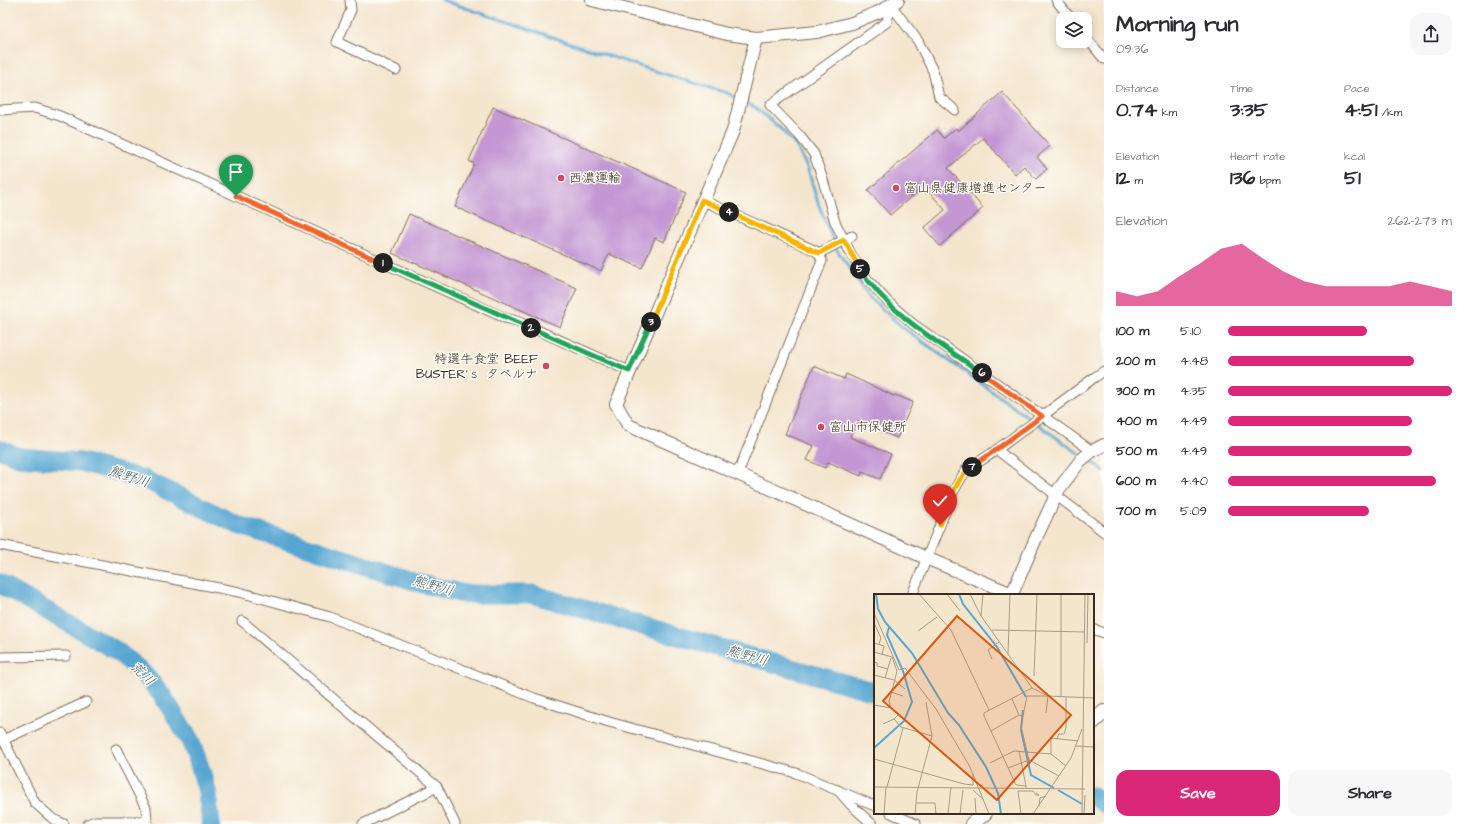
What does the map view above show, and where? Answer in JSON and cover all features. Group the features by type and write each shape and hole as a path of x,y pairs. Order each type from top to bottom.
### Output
{"main road":[{"path":"1094,721 1104,712"},
{"path":"972,824 984,814"}],"street":[{"path":"350,0 351,10 337,42 396,70"},
{"path":"592,0 727,34 756,38 817,32 869,17 895,3"},
{"path":"1056,0 1065,12"},
{"path":"895,3 918,41 933,71 939,97 955,110"},
{"path":"895,3 887,22 770,105 799,134 814,154 836,222 848,238 852,256 867,279 887,301 913,324 1092,451"},
{"path":"756,38 733,131 702,200 616,404 628,425 926,558 1011,594"},
{"path":"1092,44 1104,59"},
{"path":"0,110 35,108 60,116 440,288 629,371"},
{"path":"702,200 814,250 819,253 822,261 738,473"},
{"path":"819,253 848,238"},
{"path":"912,594 953,492 966,470 997,450 1104,371"},
{"path":"1013,594 1056,494 1081,460 1092,451 1104,445"},
{"path":"997,450 1104,532"},
{"path":"0,545 239,592 323,615 534,698 609,722 796,773 874,806"},
{"path":"242,621 437,788 455,824"},
{"path":"1094,629 1104,633"},
{"path":"0,657 66,656"},
{"path":"64,824 53,819 35,803 2,737 86,702"},
{"path":"88,824 95,822 148,822 146,808 116,749"},
{"path":"363,824 437,788"},
{"path":"837,789 851,805 872,824"},
{"path":"893,814 916,824"}],"building":[{"name":"富山県健康増進センター","path":"1002,92 1050,146 1037,157 1047,169 1036,179 1024,166 1015,174 983,138 948,168 983,208 940,246 924,228 945,210 924,186 890,215 868,190 937,130 944,138 956,128 958,131"},
{"name":"西濃運輸","path":"493,107 686,192 664,242 655,238 642,268 609,254 601,271 455,207 474,164 469,161"},
{"path":"409,214 577,288 560,327 392,253"},
{"name":"富山市保健所","path":"814,366 844,379 846,374 894,396 895,395 913,402 897,438 857,421 850,437 891,454 880,479 862,472 861,476 828,462 825,468 807,460 814,446 785,434"}],"waterway":[{"path":"442,0 645,68 727,93 738,99"},
{"path":"743,101 756,108 781,129 797,147 808,169 818,203 837,250 869,297 902,327 1081,455"},
{"name":"熊野川","path":"0,449 19,457 81,462 146,480 238,525 420,583 464,594 531,594 874,692"},
{"path":"1088,459 1104,471"},
{"name":"荒川","path":"0,584 117,651 142,672 162,695 190,740 207,791 211,824"},
{"name":"熊野川","path":"1094,797 1104,804"}],"place":[{"name":"西濃運輸","path":"561,178"},
{"name":"富山県健康増進センター","path":"896,188"},
{"name":"特選牛食堂 BEEF BUSTER'ｓ タベルナ","path":"546,366"},
{"name":"富山市保健所","path":"821,427"}],"route":[{"path":"236,196 505,318 517,321 629,371 702,200 819,253 844,240 852,256 867,279 887,301 913,324 1042,416 991,454 966,470 953,492 940,525"}]}
